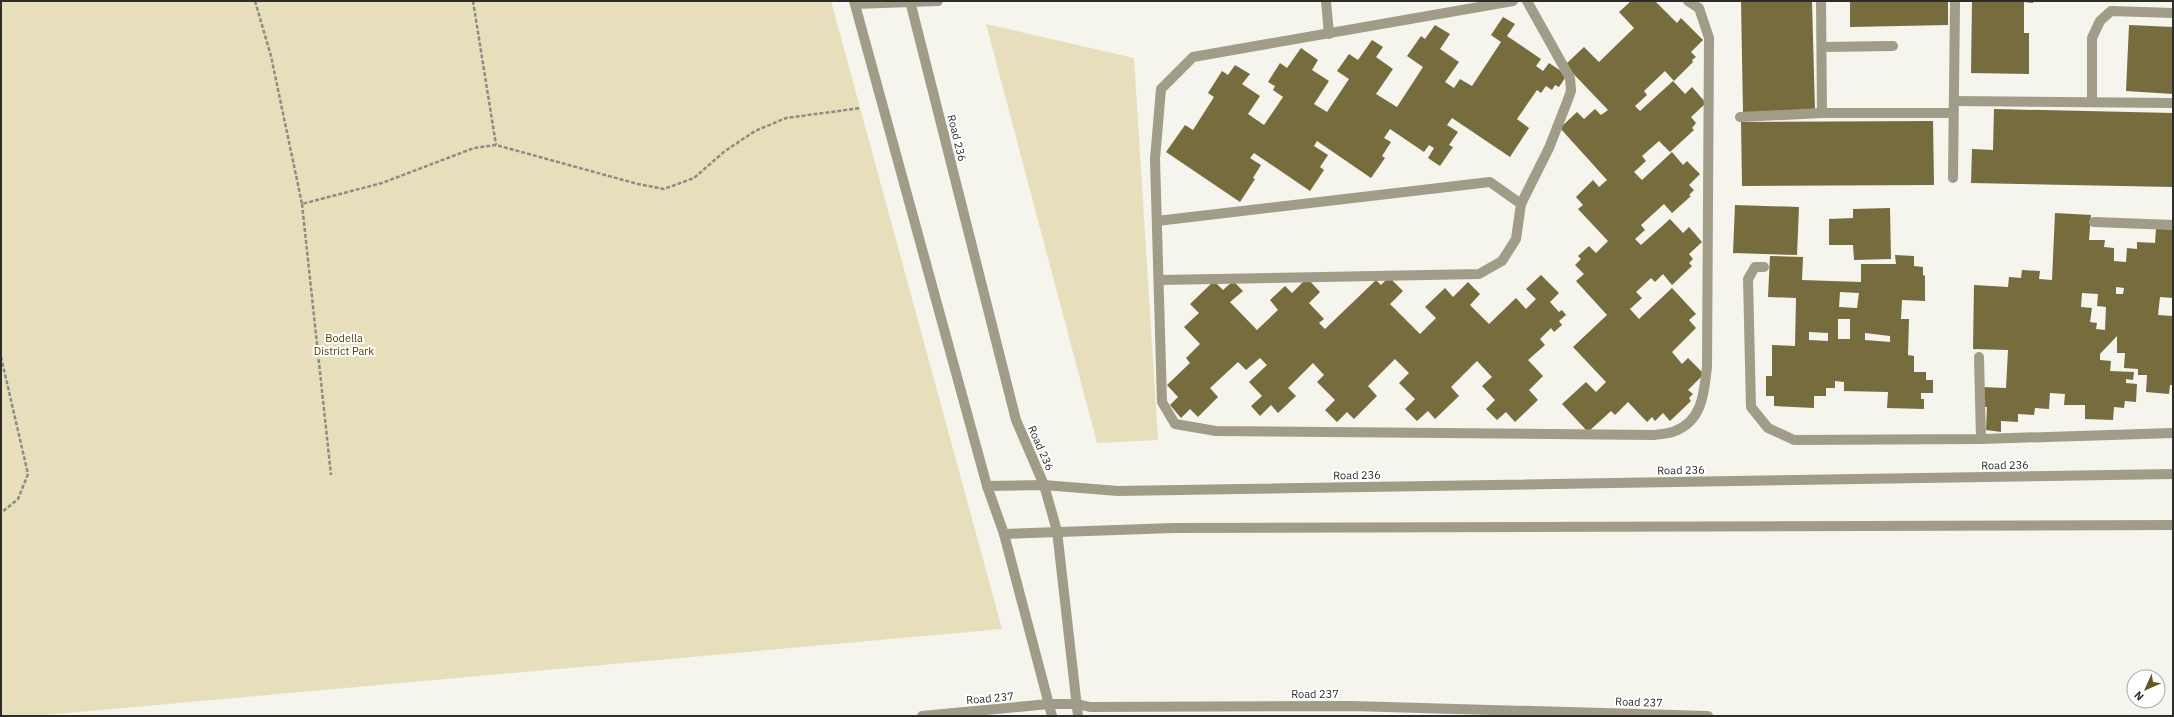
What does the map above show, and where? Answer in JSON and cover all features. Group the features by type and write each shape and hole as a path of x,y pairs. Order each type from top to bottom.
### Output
{"street":[{"path":"938,1 854,2 987,486 1004,534 1052,716"},
{"path":"1326,1 1329,34"},
{"path":"1513,1 1193,57 1161,89 1155,159 1162,402 1175,424 1216,431 1654,435 1676,431 1692,418 1702,404 1707,367 1709,38 1699,8 1688,1"},
{"path":"1159,280 1479,274 1502,261 1516,239 1521,204 1549,148 1571,91 1570,78 1527,1"},
{"path":"1822,1 1822,113"},
{"path":"1952,178 1955,1"},
{"name":"Road 236","path":"911,2 1016,420 1044,485 1118,491 2173,474"},
{"path":"2092,102 2092,38 2100,21 2111,11 2173,13"},
{"path":"1822,47 1893,46"},
{"path":"1954,101 2173,103"},
{"path":"1740,117 1822,113 1954,113"},
{"path":"1157,221 1490,182 1521,204"},
{"path":"2094,222 2173,225"},
{"path":"1764,267 1755,267 1748,279 1751,407 1768,428 1794,440 1981,439 2173,433"},
{"path":"1979,357 1981,439"},
{"path":"987,486 1044,485 1057,531 1078,716"},
{"path":"1004,534 1057,531 1222,528 2173,525"},
{"name":"Road 237","path":"922,716 1048,704 1077,704 1090,706 1351,706 1708,716"}],"path":[{"path":"255,1 271,56 302,204 331,475"},
{"path":"473,1 496,145"},
{"path":"302,204 382,183 474,148 496,145 638,184 664,189 694,178 725,151 755,131 786,118 883,105"},
{"path":"1,357 28,474 18,499 1,513"}],"green space":[{"name":"Bodella District Park","path":"1,1 831,1 1002,629 35,716 1,716"},
{"path":"986,24 1134,58 1158,440 1097,443"}],"building":[{"path":"1631,1 1655,1 1677,23 1681,18 1703,40 1691,52 1696,57 1692,60 1693,62 1674,81 1665,71 1644,91 1647,95 1635,106 1640,111 1673,81 1685,94 1692,87 1706,103 1691,117 1696,123 1692,128 1694,130 1670,152 1659,141 1642,156 1646,161 1634,172 1642,180 1672,152 1683,165 1687,161 1700,174 1689,185 1694,190 1689,195 1691,196 1672,213 1664,204 1641,225 1645,230 1635,239 1641,245 1670,219 1683,233 1689,227 1702,242 1689,254 1693,259 1689,263 1692,266 1672,285 1663,274 1655,282 1651,278 1636,292 1642,298 1630,309 1639,319 1672,288 1696,314 1689,320 1696,328 1672,352 1682,364 1688,358 1704,374 1688,390 1693,394 1689,398 1691,401 1670,421 1663,413 1655,421 1652,417 1647,422 1628,402 1615,415 1611,411 1588,432 1562,404 1586,382 1596,392 1606,382 1573,347 1607,315 1576,281 1584,274 1575,265 1581,259 1578,256 1589,246 1596,253 1608,241 1578,209 1583,205 1576,197 1593,180 1599,187 1607,180 1560,128 1577,112 1584,119 1595,109 1601,115 1608,110 1565,65 1584,47 1599,62 1634,28 1619,12"},
{"path":"1741,1 1812,1 1815,111 1743,113"},
{"path":"1850,1 1948,1 1948,25 1850,27"},
{"path":"1972,1 2033,1 2033,3 2024,2 2024,33 2029,33 2029,74 1971,73"},
{"path":"1503,17 1515,24 1507,36 1541,59 1536,66 1543,71 1549,63 1567,75 1559,87 1555,85 1552,90 1546,86 1541,93 1537,90 1517,119 1529,128 1510,157 1452,118 1447,125 1458,132 1449,145 1453,147 1440,166 1428,158 1434,148 1429,145 1424,152 1390,129 1384,138 1391,142 1382,156 1385,158 1371,178 1317,141 1314,146 1328,155 1320,167 1324,170 1310,191 1254,153 1250,158 1261,165 1253,178 1255,179 1240,202 1166,152 1185,125 1193,130 1214,97 1208,93 1222,71 1228,75 1235,65 1250,74 1242,84 1260,96 1248,114 1264,125 1283,97 1273,90 1275,86 1268,82 1280,63 1287,68 1301,48 1318,60 1312,70 1329,81 1314,104 1327,112 1349,79 1337,71 1349,54 1358,60 1372,40 1383,47 1376,57 1393,69 1376,94 1397,107 1423,67 1407,56 1421,36 1425,39 1435,25 1450,34 1440,49 1459,62 1445,82 1454,88 1460,79 1472,86 1501,42 1491,35"},
{"path":"2129,25 2173,27 2173,94 2126,91"},
{"path":"1994,109 2173,113 2173,187 1971,183 1972,149 1993,150"},
{"path":"1933,121 1934,185 1742,186 1741,122"},
{"path":"1735,205 1799,207 1797,255 1733,253"},
{"path":"1890,208 1891,259 1854,260 1853,245 1829,245 1829,219 1853,218 1853,209"},
{"path":"2055,213 2091,215 2089,240 2105,240 2104,247 2114,248 2114,261 2126,262 2127,248 2137,249 2137,242 2155,243 2156,228 2173,230 2173,298 2160,297 2158,315 2173,316 2173,385 2170,385 2169,394 2146,392 2147,375 2138,375 2138,369 2124,368 2125,353 2117,353 2117,336 2100,354 2100,360 2111,361 2110,371 2134,372 2133,380 2126,379 2126,383 2137,384 2136,402 2125,401 2124,408 2114,407 2113,420 2085,419 2085,405 2064,405 2065,394 2050,393 2049,409 2035,408 2034,415 2018,414 2018,422 2001,421 2001,432 1986,430 1987,407 1982,407 1982,387 2006,388 2008,350 1973,349 1974,285 2008,287 2009,277 2021,278 2022,270 2040,271 2039,279 2052,280","holes":["2116,287 2124,288 2123,294 2116,294","2082,293 2098,294 2097,306 2106,307 2105,330 2096,329 2097,323 2090,322 2092,308 2081,307"]},
{"path":"1895,255 1914,256 1914,266 1923,267 1923,275 1925,276 1925,301 1902,300 1901,319 1909,319 1908,355 1914,356 1914,372 1926,372 1926,380 1933,380 1933,393 1921,393 1921,399 1924,399 1924,409 1887,408 1888,392 1844,391 1844,382 1835,381 1835,388 1826,388 1826,396 1814,396 1814,408 1774,406 1774,396 1766,396 1766,376 1772,376 1772,345 1795,346 1796,298 1768,297 1770,256 1803,257 1802,280 1861,282 1861,264 1896,264","holes":["1840,292 1859,293 1857,308 1839,307","1838,319 1850,319 1850,339 1838,339","1809,332 1828,333 1828,341 1809,340","1865,333 1890,336 1890,342 1865,340"]},
{"path":"1541,275 1559,293 1550,302 1559,312 1562,310 1566,315 1559,321 1562,325 1554,332 1551,328 1540,339 1545,345 1528,360 1543,376 1529,390 1538,400 1515,422 1506,412 1497,420 1486,409 1495,400 1482,386 1492,377 1477,361 1451,387 1459,396 1435,419 1428,411 1417,421 1405,409 1415,399 1399,383 1409,373 1395,359 1368,386 1377,396 1354,419 1347,412 1337,422 1325,410 1335,400 1317,382 1324,375 1313,363 1288,388 1296,396 1278,413 1271,405 1260,416 1251,406 1262,396 1249,382 1267,365 1260,358 1246,370 1238,362 1210,388 1218,397 1198,417 1190,409 1181,418 1170,405 1178,397 1167,385 1190,363 1186,358 1200,344 1184,327 1199,313 1190,304 1214,281 1223,290 1233,281 1243,291 1230,302 1257,330 1278,310 1270,300 1285,286 1292,293 1307,278 1320,292 1309,303 1324,319 1319,323 1325,329 1376,280 1381,285 1389,277 1403,291 1390,304 1420,334 1436,318 1425,307 1445,288 1453,297 1468,282 1480,294 1470,305 1489,324 1516,298 1526,309 1536,299 1526,289"}]}
